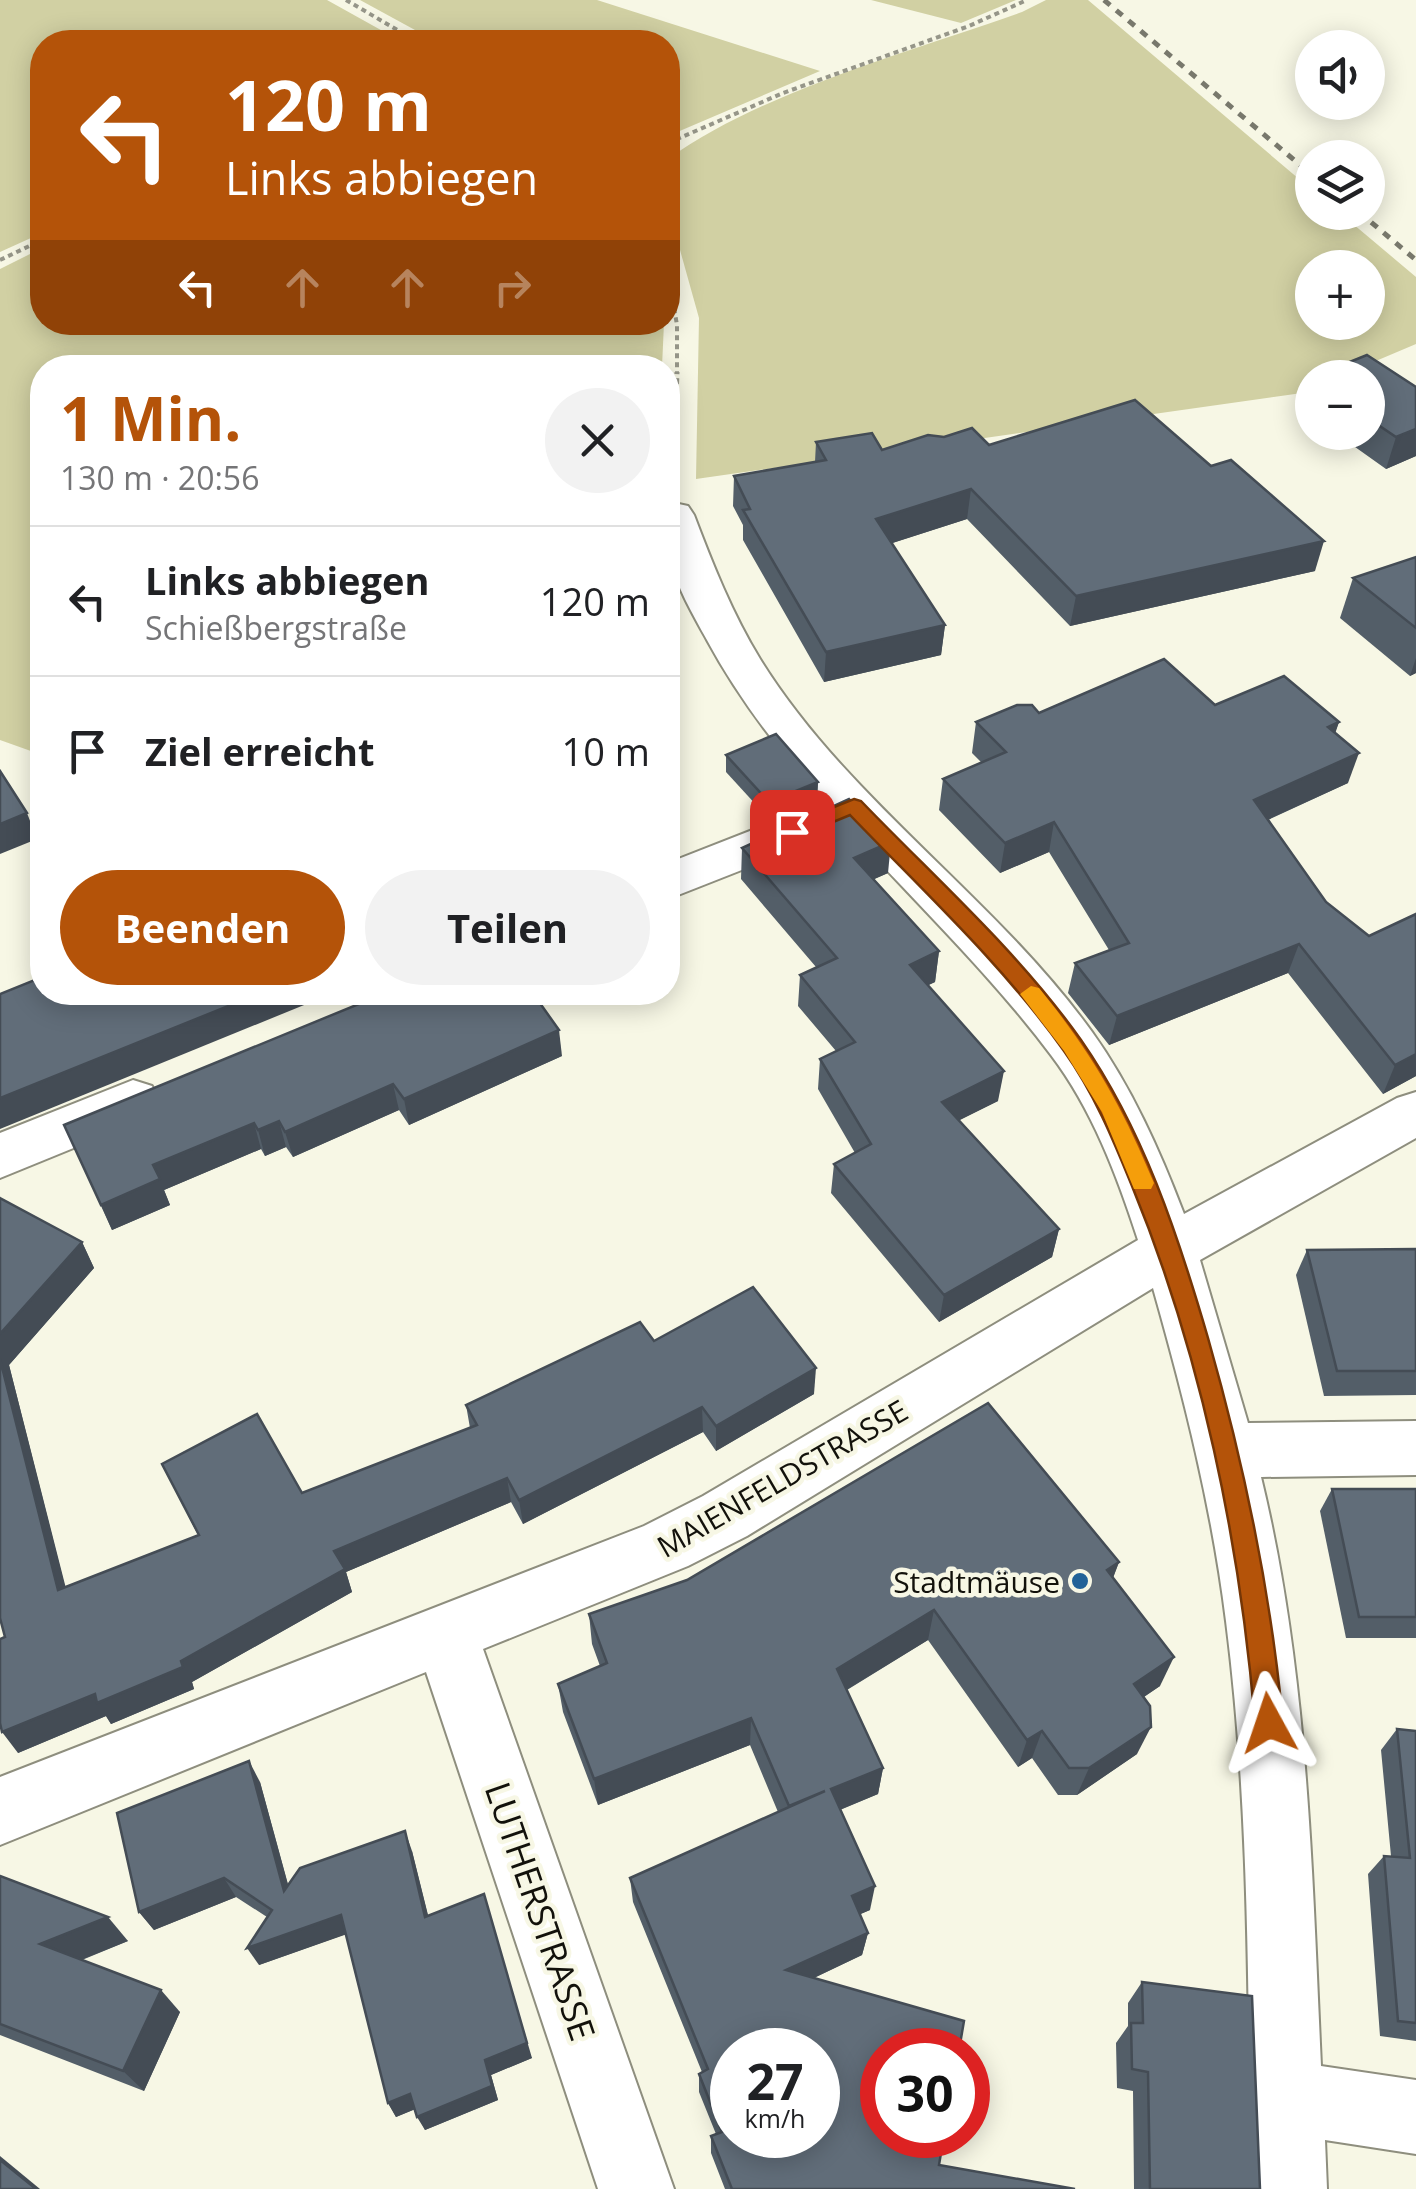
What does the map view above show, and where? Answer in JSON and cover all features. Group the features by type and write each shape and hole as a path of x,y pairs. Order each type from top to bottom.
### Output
{"street":[{"path":"680,534 700,595 732,654 782,722 854,806 1011,970 1072,1045 1112,1109 1170,1249 1227,1450 1263,1658 1272,1755 1289,2189"},
{"path":"680,877 854,806"},
{"path":"0,1156 181,1082"},
{"name":"MAIENFELDSTRASSE","path":"0,1811 666,1546 726,1516 1170,1249 1416,1113"},
{"path":"1227,1450 1416,1448"},
{"name":"LUTHERSTRASSE","path":"445,1633 636,2189"},
{"path":"1286,2098 1416,2117"}],"path":[{"path":"346,0 396,30"},
{"path":"680,138 783,93 969,26 1026,0"},
{"path":"0,260 30,246"}],"green space":[{"path":"0,0 327,0 381,30 30,30 30,238 0,252"},
{"path":"360,0 597,0 820,71 680,131 680,30 415,30"},
{"path":"871,0 1016,0 961,23"},
{"path":"1046,0 1088,0 1295,176 1295,230 1360,230 1384,250 1295,250 1295,340 1385,340 1385,251 1416,277 1416,344 1378,360 1295,360 1295,394 696,479 699,318 680,250 680,151 748,113 839,75 1022,12"},
{"path":"30,254 30,335 663,335 663,355 30,355 30,751 0,740 0,269"}],"building":[{"path":"1385,367 1416,387 1416,429 1396,437 1385,430"},
{"path":"1135,400 1211,466 1231,460 1324,541 1076,596 971,489 876,519 945,625 826,652 743,510 750,509 734,476 826,460 816,442 872,433 882,450 928,435 944,437 972,428 989,445"},
{"path":"1416,557 1416,628 1353,578"},
{"path":"1164,659 1215,705 1284,676 1339,722 1328,727 1359,753 1254,800 1326,902 1369,936 1416,914 1416,1054 1395,1065 1299,944 1117,1016 1075,963 1129,943 1054,822 1005,843 943,779 1006,752 976,722 1017,705 1032,705 1039,713"},
{"path":"776,734 818,782 769,802 726,755"},
{"path":"0,771 27,813 0,824"},
{"path":"849,799 891,842 854,858 939,951 910,965 1004,1071 942,1102 1059,1229 944,1295 834,1164 871,1144 820,1059 855,1042 800,975 837,958 742,848"},
{"path":"30,982 30,1005 231,1005 0,1098 0,994"},
{"path":"356,1005 541,1005 559,1030 404,1099 393,1084 285,1132 279,1121 258,1130 254,1123 153,1165 160,1179 101,1205 64,1125"},
{"path":"0,1198 82,1242 0,1334"},
{"path":"1416,1249 1416,1371 1337,1371 1307,1250"},
{"path":"753,1287 816,1368 716,1426 702,1407 519,1500 507,1478 334,1551 345,1569 181,1661 183,1667 97,1703 95,1694 2,1732 0,1639 5,1637 0,1618 0,1359 58,1590 199,1535 162,1464 257,1414 302,1493 477,1425 466,1405 640,1322 654,1341"},
{"path":"988,1403 1119,1562 1107,1570 1174,1657 1134,1684 1150,1706 1151,1727 1089,1768 1069,1768 1042,1731 1027,1740 934,1610 837,1669 883,1768 831,1789 875,1886 852,1896 868,1933 786,1970 964,2021 963,2028 860,2028 860,2158 940,2158 939,2165 1075,2189 732,2189 720,2158 840,2158 840,2028 710,2028 710,2102 699,2074 708,2069 630,1878 825,1791 789,1806 751,1718 594,1779 558,1684 607,1663 589,1614 687,1580"},
{"path":"1332,1489 1416,1489 1416,1617 1359,1617"},
{"path":"1397,1729 1416,1731 1416,2023 1398,2021 1384,1856 1410,1858"},
{"path":"249,1761 284,1891 300,1868 405,1831 425,1917 484,1894 527,2043 485,2060 492,2086 417,2117 410,2094 388,2103 341,1915 247,1948 272,1910 224,1878 139,1912 117,1813"},
{"path":"0,1876 108,1917 40,1944 161,1990 123,2071 0,2024"},
{"path":"1142,1982 1252,1996 1260,2189 1150,2189 1148,2072 1132,2069 1131,2023 1143,2023"},
{"path":"0,2160 36,2189 0,2189"}],"railway":[{"path":"1104,0 1295,161"},
{"path":"1380,230 1416,260"}],"slow traffic":[{"path":"1031,994 1072,1045 1112,1109 1143,1183"}],"place":[{"name":"Stadtmäuse","path":"1080,1581"}],"route":[{"path":"792,832 854,806 1011,970 1072,1045 1112,1109 1170,1249 1227,1450 1263,1658 1269,1723"}]}
